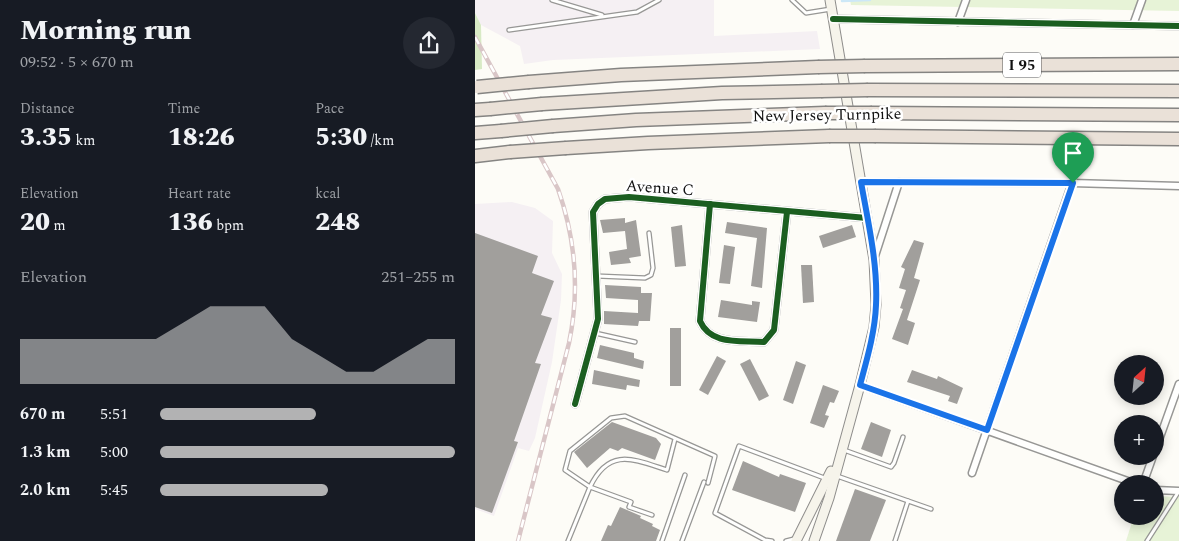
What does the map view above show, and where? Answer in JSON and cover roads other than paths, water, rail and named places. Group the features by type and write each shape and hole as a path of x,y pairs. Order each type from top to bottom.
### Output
{"highway":[{"name":"I 95","path":"476,87 621,75 818,67 1179,64"},
{"name":"New Jersey Turnpike","path":"475,110 542,104 821,90 1179,91"},
{"name":"New Jersey Turnpike","path":"475,133 645,120 825,113 1179,115"},
{"name":"New Jersey Turnpike","path":"475,156 648,142 829,136 1179,139"}],"main road":[{"path":"813,541 860,385 871,342 877,305 874,260 831,4"},
{"path":"797,539 831,477"}],"street":[{"path":"958,22 966,0"},
{"path":"1133,25 1141,0"},
{"path":"833,19 1179,26"},
{"path":"861,182 1073,183 1179,186"},
{"path":"874,260 899,182"},
{"path":"972,473 1073,183"},
{"name":"Avenue C","path":"575,404 598,319 596,246 592,220 598,204 605,199 629,197 867,218"},
{"path":"710,204 701,321 710,335 719,339 764,342 774,330 787,212"},
{"path":"1164,426 1179,384"},
{"path":"860,385 1114,476"},
{"path":"1164,490 1179,490"}],"lane":[{"path":"552,0 605,16"},
{"path":"509,30 637,12 659,0"},
{"path":"792,0 806,13 831,4"},
{"path":"597,276 645,278 651,275 653,268 649,233"},
{"path":"595,333 635,342"},
{"path":"652,515 629,507 631,502 590,487 565,470 570,451 611,418 625,416 715,456 682,541"},
{"path":"840,452 891,466 894,463 903,437"},
{"path":"568,541 590,487 602,468 619,459 627,458 667,470 675,438"},
{"path":"772,541 766,540 715,513 739,446 931,509"},
{"path":"662,541 685,475"},
{"path":"1147,541 1179,490"},
{"path":"895,541 908,501"},
{"path":"786,541 797,539"}],"waterway":[{"path":"842,1 870,0"}],"railway":[{"path":"475,37 558,189 569,227 574,265 574,304 569,343 518,541"}]}
